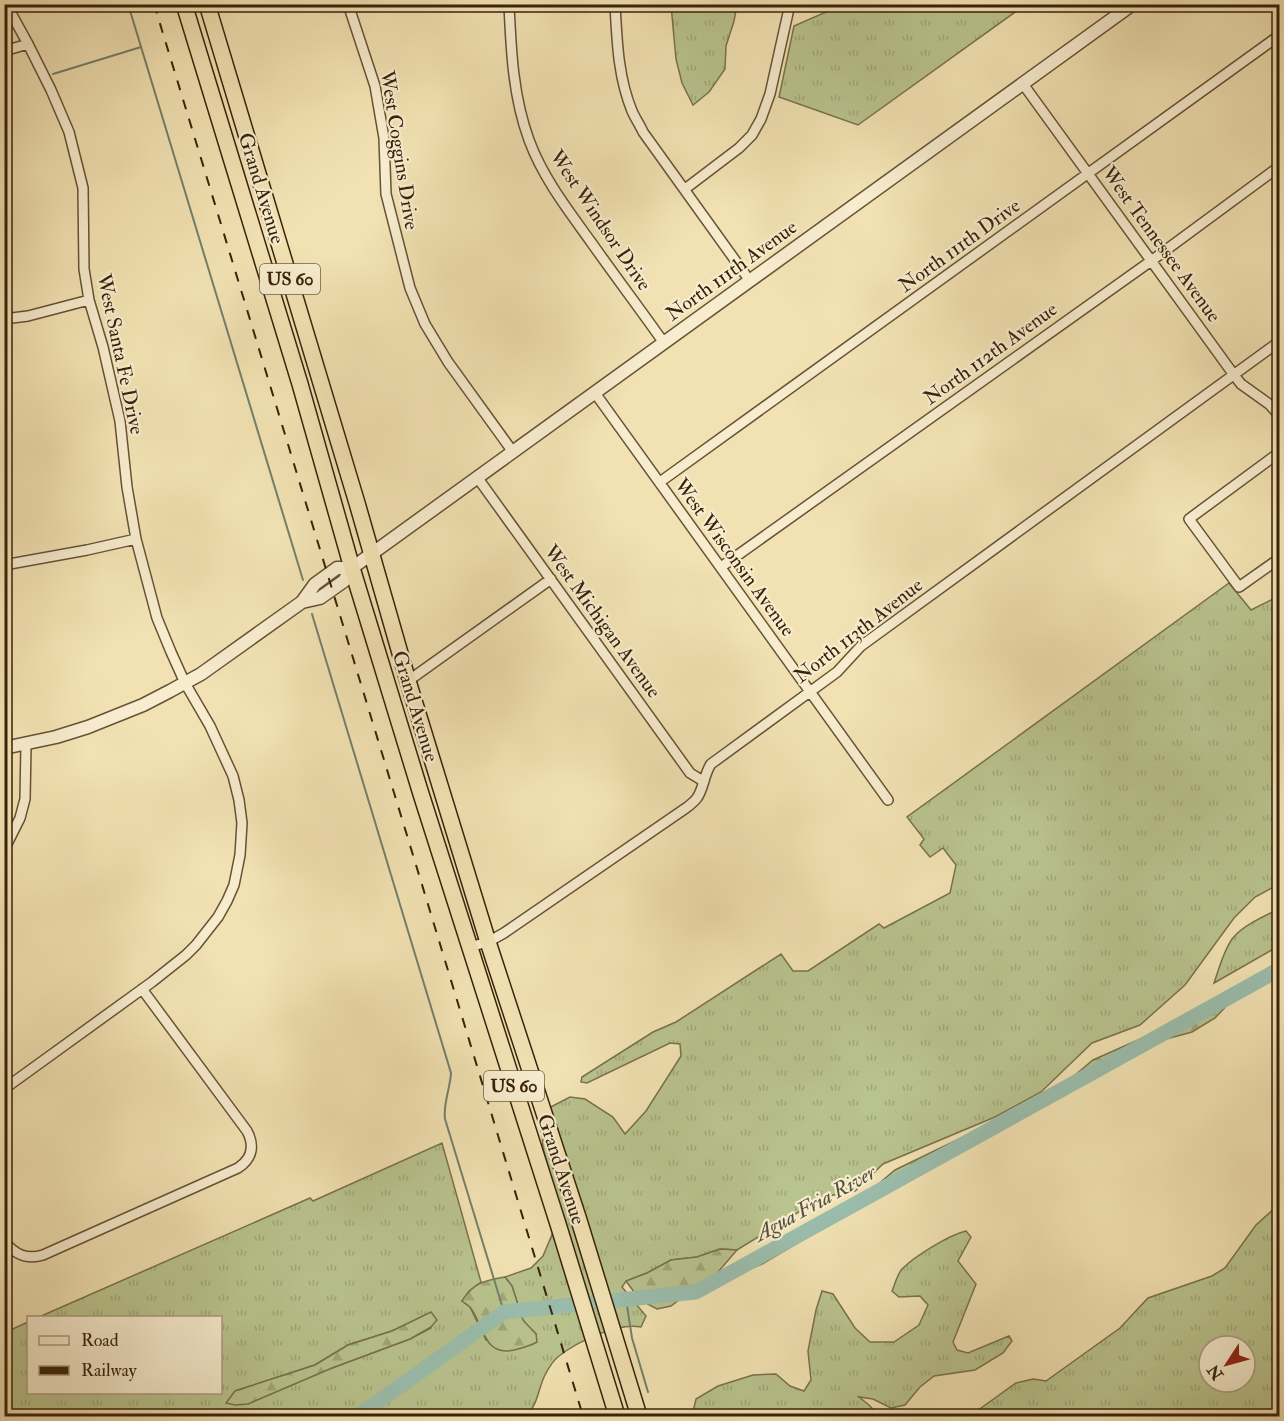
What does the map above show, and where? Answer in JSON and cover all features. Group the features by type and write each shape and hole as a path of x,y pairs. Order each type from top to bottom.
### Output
{"highway":[{"name":"Grand Avenue","path":"184,4 300,384 352,568 421,794 617,1416"},
{"name":"Grand Avenue","path":"207,4 408,681 488,942 578,1217 639,1416"}],"street":[{"name":"West Santa Fe Drive","path":"4,1089 142,989 196,945 212,926 234,885 240,855 242,823 233,777 210,726 185,683 157,618 136,539 127,487 120,421 103,347 89,300 84,269 84,203 80,174 69,132 63,115 6,4"},
{"name":"West Coggins Drive","path":"348,4 375,86 384,138 386,194 410,288 425,324 448,362 513,452"},
{"name":"West Windsor Drive","path":"509,4 513,72 517,94 529,140 539,163 553,189 664,343"},
{"path":"615,4 620,71 632,111 643,132 750,281"},
{"path":"684,189 739,148 752,135 761,119 770,94 790,4"},
{"name":"North 111th Avenue","path":"4,748 70,733 143,705 201,674 302,602 320,598 345,581 352,568 371,554 1133,4"},
{"name":"North 111th Drive","path":"660,482 1280,35"},
{"path":"4,51 28,44"},
{"name":"West Tennessee Avenue","path":"1023,84 1234,375 1280,416"},
{"name":"North 112th Avenue","path":"721,567 1151,261 1280,166"},
{"path":"4,319 28,316 89,300"},
{"name":"North 113th Avenue","path":"469,947 488,942 504,933 686,808 699,796 711,764 837,672 864,644 1280,341"},
{"name":"West Wisconsin Avenue","path":"595,393 888,800"},
{"path":"1280,452 1189,519 1239,587 1280,558"},
{"name":"West Michigan Avenue","path":"477,477 690,774 703,781"},
{"path":"4,565 136,539"},
{"path":"408,681 551,579"},
{"path":"4,850 20,818 25,799 26,744"},
{"path":"4,1241 23,1256 43,1255 238,1168 247,1161 251,1153 251,1140 247,1131 142,989"}],"green space":[{"path":"671,5 737,5 726,46 725,69 709,92 693,105 682,83 676,59"},
{"path":"842,5 1025,5 858,125 779,97 794,26"},
{"path":"1229,583 1251,610 1279,596 1279,884 1255,897 1234,918 1185,985 1140,1025 1092,1043 1041,1092 995,1117 883,1164 855,1191 823,1197 737,1250 720,1249 697,1257 671,1260 626,1281 622,1287 646,1316 641,1327 621,1327 598,1334 559,1356 546,1373 535,1402 526,1416 5,1416 4,1333 27,1322 27,1394 222,1394 222,1316 41,1316 310,1198 313,1201 442,1143 481,1282 469,1291 462,1301 470,1307 486,1340 536,1334 523,1321 512,1286 505,1277 531,1268 543,1256 561,1213 543,1149 541,1112 570,1097 585,1099 613,1117 625,1134 646,1111 681,1056 680,1044 670,1043 587,1083 581,1082 582,1077 653,1032 676,1022 781,954 793,971 808,971 879,924 884,928 950,893 956,865 943,848 930,857 920,845 924,839 907,817","holes":["431,1313 431,1328 410,1339 332,1368 235,1391 315,1365 348,1345 392,1331"]},
{"path":"1279,909 1279,946 1214,983 1224,955 1236,934"},
{"path":"1279,962 1279,970 1233,999 1215,1018 1192,1032 1155,1042 1125,1059 1090,1071 1049,1097 1093,1060 1156,1032"},
{"path":"990,1124 978,1137 903,1176 865,1203 762,1264 721,1281 740,1265 780,1244 833,1210 863,1197 895,1170"},
{"path":"1279,1204 1279,1416 970,1416 1016,1383 1033,1379 1046,1381 1120,1328 1148,1298 1212,1276 1225,1268 1256,1225"},
{"path":"966,1231 971,1237 958,1261 976,1284 953,1342 957,1350 968,1353 1009,1336 1012,1341 1003,1353 975,1370 934,1376 920,1387 905,1405 891,1408 873,1399 859,1397 879,1416 692,1416 696,1399 718,1386 753,1375 776,1374 790,1386 804,1391 811,1380 808,1351 822,1291 833,1294 855,1328 870,1342 894,1342 919,1325 928,1305 920,1296 899,1297 892,1291 900,1271 933,1247"},
{"path":"720,1249 737,1250 712,1279 671,1306 657,1309 640,1300 626,1281 671,1260 697,1257"},
{"path":"505,1277 512,1286 523,1320 536,1334 537,1342 504,1351 490,1344 475,1314 462,1301 480,1283"},
{"path":"431,1312 437,1320 431,1327 410,1339 332,1368 248,1404 226,1403 235,1391 315,1365 348,1345 392,1331"}],"waterway":[{"path":"128,4 303,580"},
{"path":"53,74 141,47"},
{"path":"312,614 451,1073 445,1119 504,1312"},
{"name":"Agua Fria River","path":"358,1416 504,1312 696,1292 1280,969"},
{"path":"626,1299 632,1338 648,1392"}],"railway":[{"path":"154,4 583,1416"}]}
